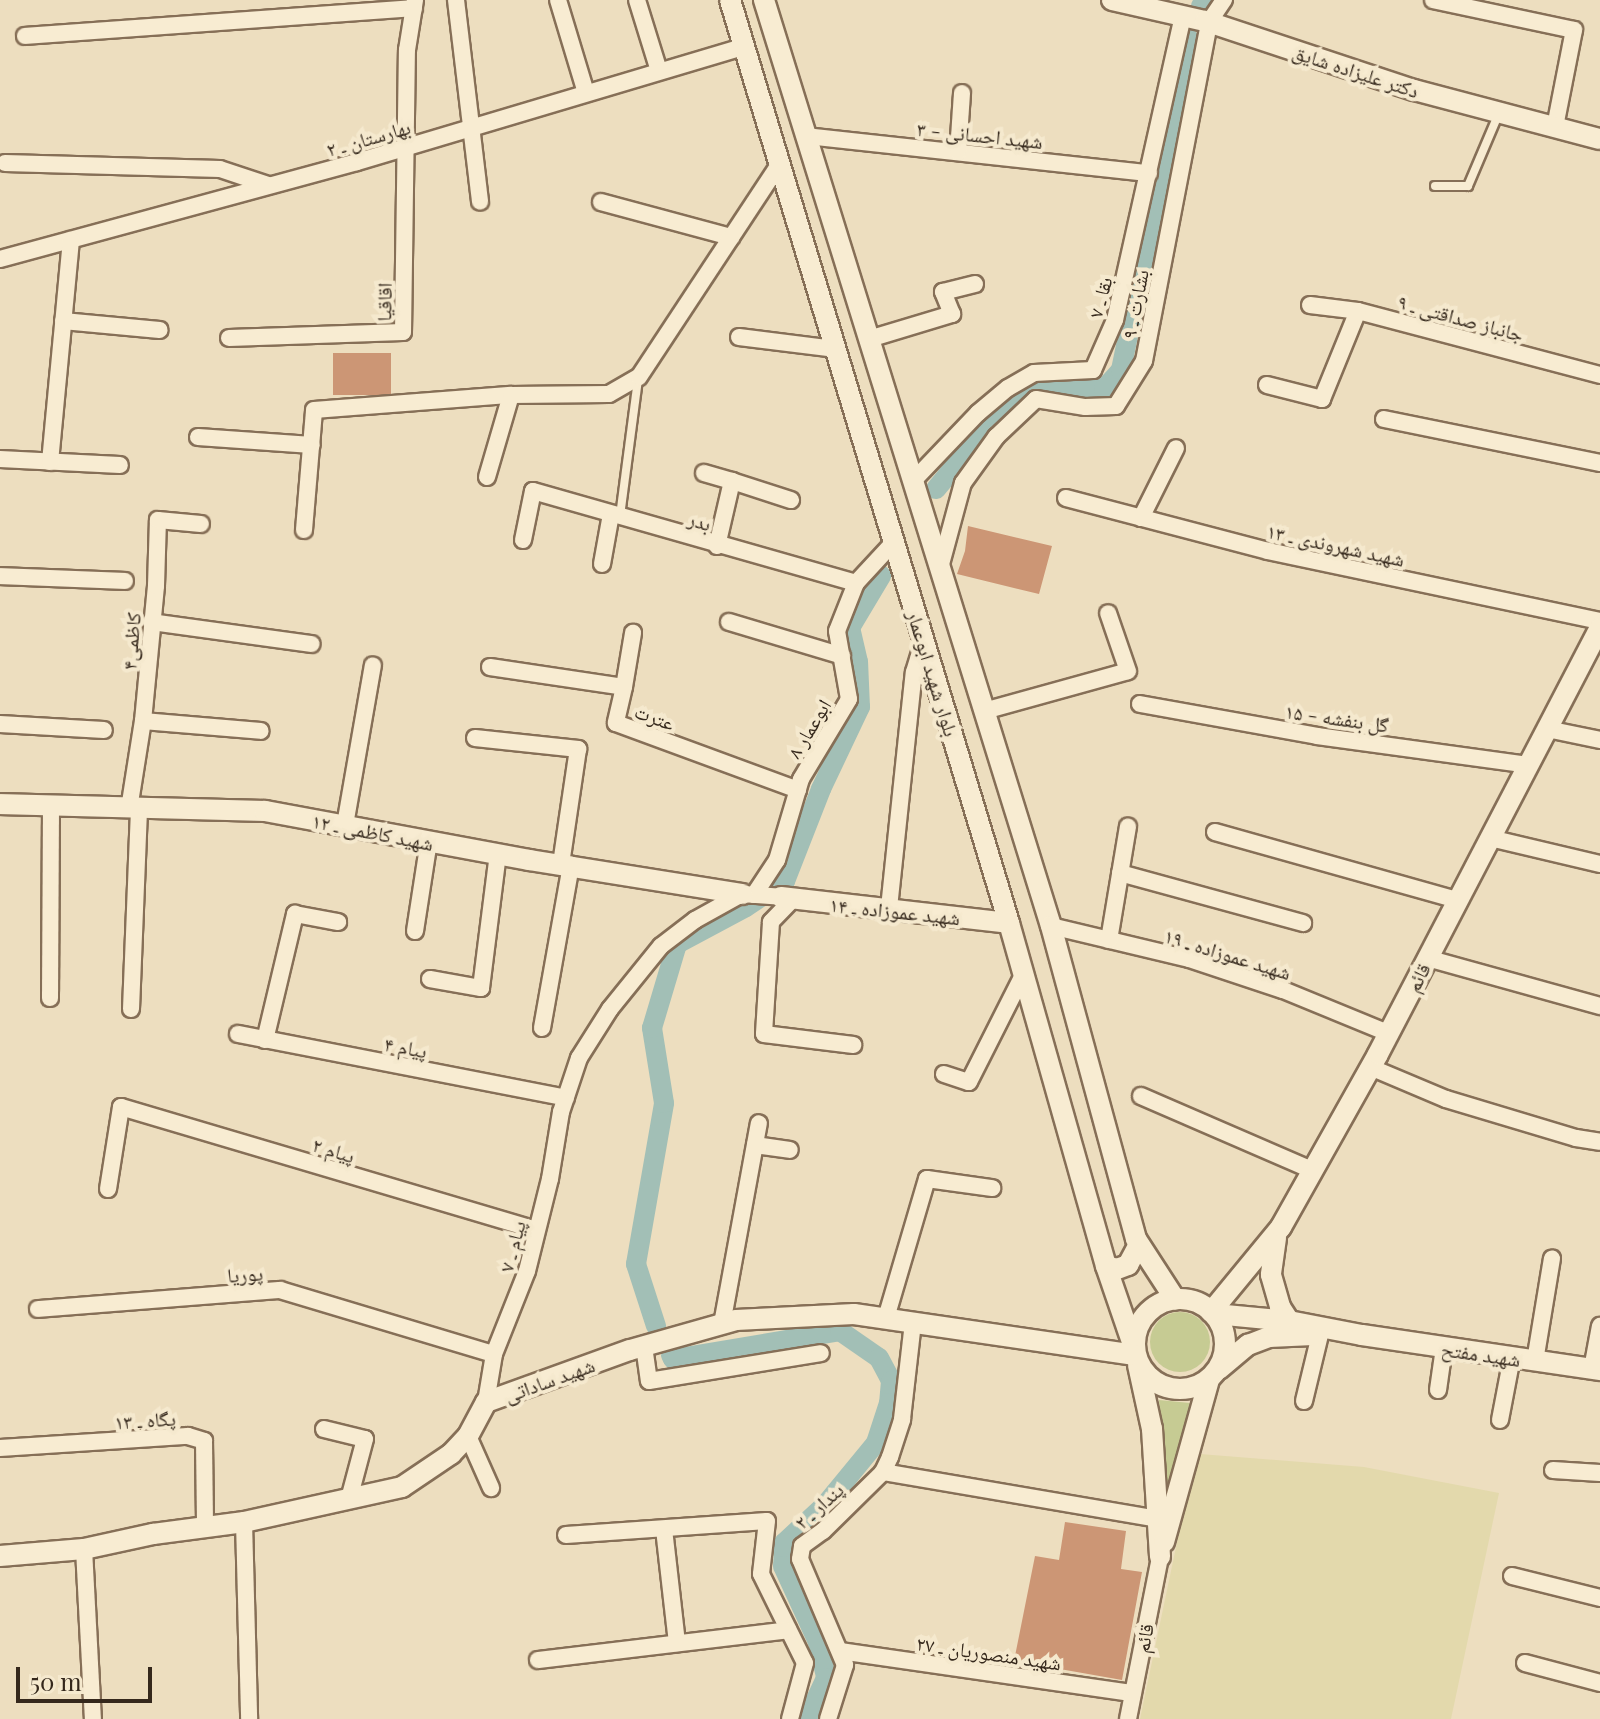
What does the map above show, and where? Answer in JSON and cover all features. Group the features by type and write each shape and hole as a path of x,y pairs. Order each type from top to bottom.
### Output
{"street":[{"path":"456,0 480,202"},
{"path":"558,0 586,93"},
{"path":"637,0 659,71"},
{"name":"بلوار شهید ابوعمار","path":"730,0 1024,973 1106,1266 1136,1355 1152,1429 1160,1557"},
{"name":"بلوار شهید ابوعمار","path":"764,0 1051,926 1138,1246 1175,1299"},
{"name":"دکتر علیزاده شایق","path":"1112,0 1183,10 1209,22 1414,90 1600,139"},
{"path":"1209,22 1224,0"},
{"path":"1433,0 1574,30 1555,127"},
{"path":"25,36 415,4 407,50 405,148"},
{"name":"بقا ـ ۷","path":"913,481 978,413 1008,388 1034,373 1093,370 1115,320 1183,10"},
{"name":"بشارت ـ ۹","path":"940,568 963,483 996,437 1036,399 1085,407 1116,406 1144,361 1209,22"},
{"name":"بهارستان ـ ۲","path":"0,259 405,148 745,46"},
{"path":"958,152 962,93"},
{"name":"شهید احسانی - ۳","path":"806,136 1149,173"},
{"name":"اقاقیا","path":"229,338 403,332 405,148"},
{"path":"5,163 220,169 270,185"},
{"path":"304,530 314,410 511,395 609,394 639,377 780,163"},
{"path":"601,202 731,237"},
{"path":"50,462 71,240"},
{"path":"869,339 952,314 943,292 975,284"},
{"name":"جانباز صداقتی ـ ۹","path":"1310,305 1358,311 1600,375"},
{"path":"1267,385 1322,399 1358,311"},
{"path":"63,321 160,330"},
{"path":"739,337 836,349"},
{"path":"487,477 511,395"},
{"path":"1384,419 1600,463"},
{"path":"198,437 312,445"},
{"path":"1141,518 1176,448"},
{"path":"0,459 120,465"},
{"path":"704,473 791,500"},
{"path":"717,546 732,481"},
{"name":"بدر","path":"523,540 533,491 717,546 856,583"},
{"name":"شهید شهروندی ـ ۱۳","path":"1066,498 1268,551 1600,621"},
{"path":"602,564 615,515"},
{"name":"کاظمی۴","path":"131,1009 134,809 158,520 201,524"},
{"name":"ابوعمار ۸","path":"748,894 777,860 798,790 849,699 837,631 856,583 894,542"},
{"path":"0,576 125,581"},
{"path":"984,711 1128,671 1108,613"},
{"path":"151,622 311,644"},
{"path":"729,622 842,656"},
{"name":"قائم","path":"1213,1313 1281,1227 1370,1067 1600,628"},
{"path":"624,687 633,633"},
{"path":"889,908 914,672 924,639"},
{"path":"345,825 373,665"},
{"name":"عترت","path":"490,667 624,687 616,723 798,790"},
{"name":"گل بنفشه - ۱۵","path":"1140,704 1317,736 1528,765"},
{"path":"143,721 261,731"},
{"path":"0,724 104,730"},
{"path":"1547,729 1600,740"},
{"path":"475,738 578,749 566,865 542,1028"},
{"name":"شهید کاظمی ـ ۱۲","path":"0,804 265,811 498,854 748,894"},
{"path":"50,998 51,806"},
{"path":"1109,940 1128,827"},
{"path":"1215,832 1457,900"},
{"path":"1490,838 1600,864"},
{"path":"415,931 429,841"},
{"path":"430,979 481,988 498,854"},
{"path":"1120,873 1303,923"},
{"path":"748,894 787,898 771,922 764,1034 853,1045"},
{"name":"پیام ـ ۷","path":"486,1402 494,1354 527,1271 566,1098 579,1058 610,1009 661,946 695,920 748,894"},
{"name":"شهید عموزاده ـ ۱۴","path":"787,898 1009,923"},
{"path":"265,1040 295,914 338,922"},
{"name":"شهید عموزاده ـ ۱۹","path":"1051,926 1189,959 1283,990 1388,1033"},
{"path":"1427,958 1600,1006"},
{"path":"944,1074 969,1082 1024,973"},
{"name":"پیام ۴","path":"238,1034 566,1098"},
{"path":"1370,1067 1446,1099 1576,1138 1600,1142"},
{"path":"1141,1096 1312,1170"},
{"name":"پیام ۲","path":"108,1189 121,1107 536,1230"},
{"path":"722,1324 759,1123"},
{"path":"755,1145 790,1150"},
{"path":"886,1318 927,1179 992,1188"},
{"path":"1281,1227 1273,1250 1271,1275 1280,1307 1289,1321"},
{"path":"1106,1266 1117,1269 1128,1265 1138,1246"},
{"path":"1535,1361 1552,1258"},
{"name":"پوریا","path":"38,1309 280,1290 494,1354"},
{"path":"1175,1299 1190,1300 1213,1313 1289,1321 1362,1335 1269,1337 1248,1345 1197,1387 1169,1389 1145,1374 1136,1355 1141,1321 1162,1302 1175,1299"},
{"path":"1160,1557 1226,1341 1213,1313"},
{"name":"شهید ساداتی","path":"0,1556 84,1549 244,1522 402,1487 451,1454 468,1436 486,1402 644,1346 736,1320 854,1314 1136,1355"},
{"name":"پندار ـ ۲","path":"828,1719 845,1665 800,1559 802,1546 823,1531 883,1472 902,1419 913,1322"},
{"path":"1596,1369 1600,1326"},
{"path":"1304,1401 1320,1335"},
{"name":"شهید مفتح","path":"1362,1335 1596,1369"},
{"path":"644,1346 649,1381 821,1353"},
{"path":"1438,1390 1444,1348"},
{"path":"1500,1420 1512,1357"},
{"path":"324,1429 365,1439 349,1499"},
{"name":"پگاه ـ ۱۳","path":"0,1448 188,1436 204,1441 205,1528"},
{"path":"468,1436 491,1488"},
{"path":"1553,1470 1600,1473"},
{"path":"883,1472 1157,1519"},
{"path":"566,1535 767,1521 761,1574 805,1663 790,1719"},
{"path":"244,1522 249,1719"},
{"path":"664,1529 677,1643"},
{"path":"84,1549 93,1719"},
{"name":"قائم","path":"1128,1719 1160,1557"},
{"path":"1512,1576 1600,1598"},
{"path":"538,1660 788,1630"},
{"name":"شهید منصوریان ـ ۲۷","path":"840,1651 1133,1693"},
{"path":"1525,1663 1600,1683"}],"lane":[{"path":"1435,186 1468,186 1499,113"},
{"path":"615,515 639,377"}],"shaded area":[{"path":"1200,1454 1364,1467 1499,1493 1451,1719 1140,1719 1193,1466"}],"green space":[{"path":"1180,1312 1201,1321 1210,1342 1201,1363 1180,1372 1159,1363 1150,1342 1159,1321"},
{"path":"1159,1400 1190,1403 1166,1511"}],"building":[{"path":"333,353 391,353 391,395 333,395"},
{"path":"968,526 1052,546 1039,594 957,574 965,551"},
{"path":"1065,1522 1126,1531 1121,1569 1142,1572 1122,1680 1014,1661 1035,1556 1059,1560"}],"waterway":[{"path":"1201,6 1205,0"},
{"path":"936,489 1015,394 1032,386 1055,392 1104,389 1121,370 1189,39"},
{"path":"656,1326 636,1264 664,1103 652,1028 677,944 746,907 785,881 821,789 860,707 858,662 850,628 881,576"},
{"path":"671,1355 673,1359 840,1331 879,1358 891,1381 889,1403 876,1443 825,1505 784,1543 783,1566 818,1642 826,1678 807,1719"}]}
